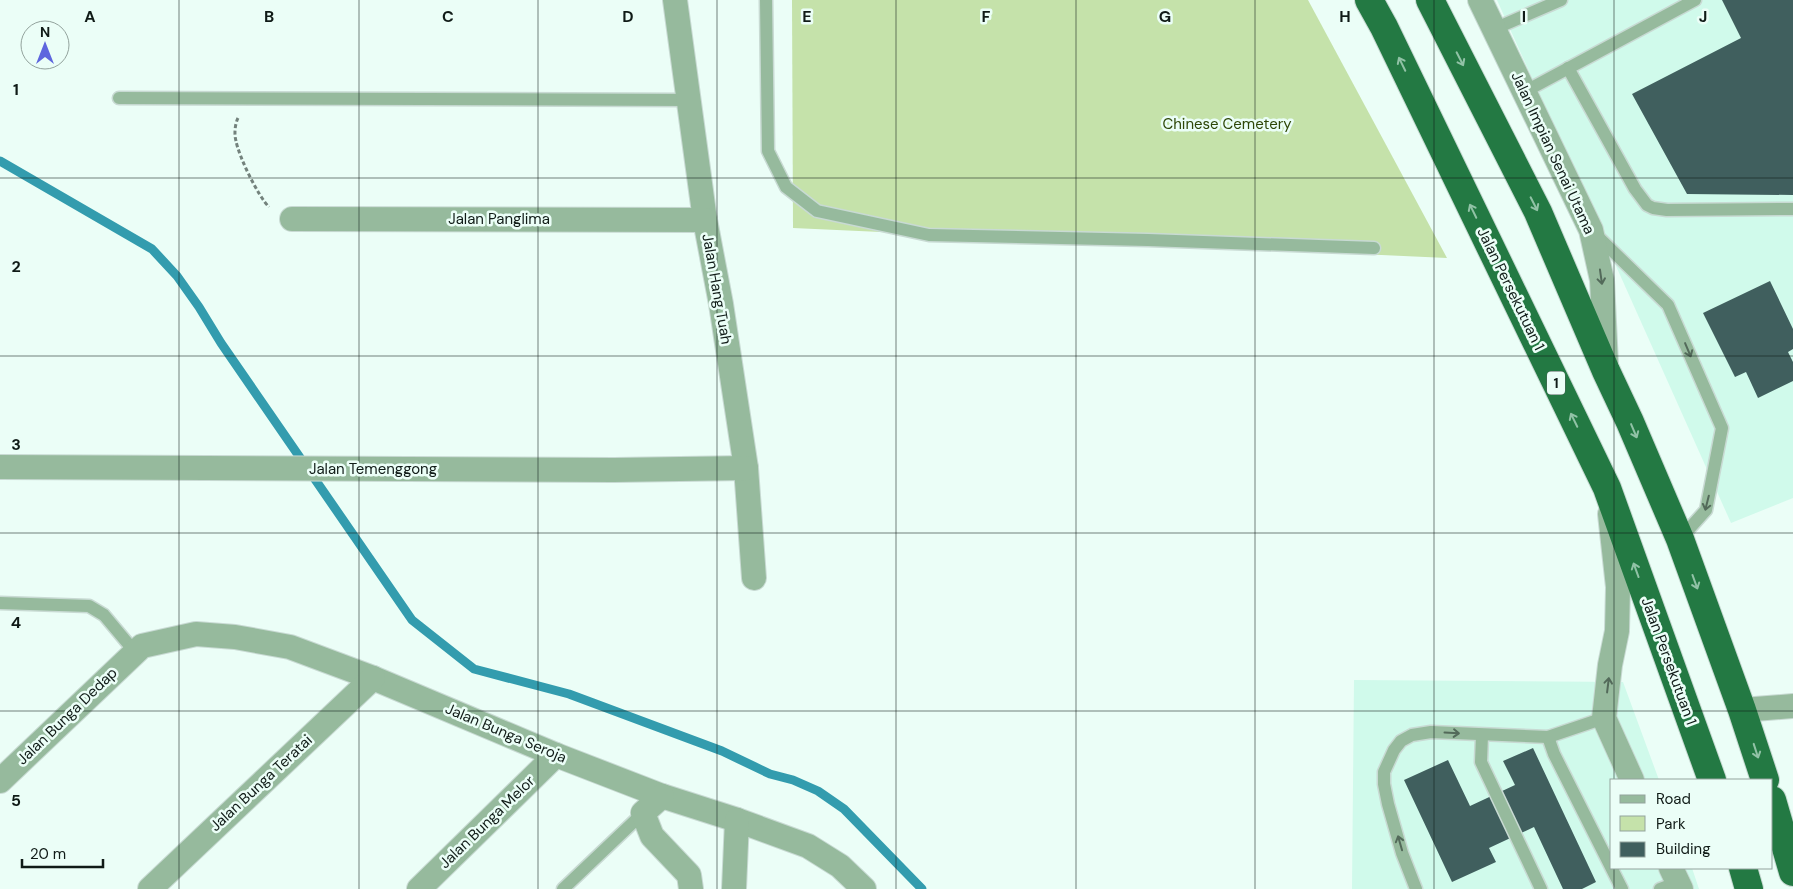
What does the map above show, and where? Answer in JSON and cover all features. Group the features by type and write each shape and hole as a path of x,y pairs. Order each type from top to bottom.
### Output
{"highway":[{"name":"Jalan Persekutuan 1","path":"1369,0 1389,36 1607,488 1712,779"},
{"path":"1430,0 1538,212 1606,371 1630,422 1680,539 1742,710 1765,779"},
{"path":"1773,803 1793,872"},
{"path":"1743,869 1748,889"}],"street":[{"name":"Jalan Hang Tuah","path":"675,0 705,220 721,304 746,468 754,578"},
{"name":"Jalan Impian Senai Utama","path":"1480,0 1591,230 1602,280 1606,371"},
{"name":"Jalan Panglima","path":"292,219 705,220"},
{"name":"Jalan Temenggong","path":"0,467 614,470 746,468"},
{"path":"1607,488 1618,588 1616,631 1604,718 1632,779"},
{"name":"Jalan Bunga Seroja","path":"135,652 142,646 196,634 235,637 290,647 373,678 662,796 737,820 808,846 840,866 864,889"},
{"name":"Jalan Bunga Dedap","path":"0,781 135,652"},
{"name":"Jalan Bunga Teratai","path":"150,889 373,678"},
{"path":"1742,710 1793,706"},
{"name":"Jalan Bunga Melor","path":"419,889 556,754"},
{"path":"662,796 644,813 652,836 689,875 691,889"},
{"path":"734,889 737,820"}],"lane":[{"path":"766,0 768,151 786,187 817,211 929,235 1374,248"},
{"path":"1494,29 1562,0"},
{"path":"1524,92 1695,0"},
{"path":"1568,68 1635,189 1648,205 1653,208 1676,210 1793,209"},
{"path":"119,98 689,100"},
{"path":"1591,230 1668,305 1722,428 1706,510 1680,539"},
{"path":"0,603 90,606 104,614 135,652"},
{"path":"1416,889 1402,853 1384,784 1384,772 1401,740 1412,735 1431,732 1548,737 1604,718"},
{"path":"1482,735 1481,762 1541,889"},
{"path":"1548,737 1554,754 1610,865"},
{"path":"563,889 644,813"},
{"path":"1612,869 1622,889"}],"path":[{"path":"246,99 235,123 235,140 248,173 266,204 278,216 292,219"}],"shaded area":[{"path":"1497,0 1793,0 1793,498 1731,523"},
{"path":"1354,680 1623,682 1659,779 1610,779 1610,869 1692,869 1699,889 1352,889"}],"green space":[{"name":"Chinese Cemetery","path":"792,0 1308,0 1447,258 793,228"}],"building":[{"path":"1722,0 1793,0 1793,195 1687,194 1632,94 1741,38"},
{"path":"1770,281 1793,329 1793,349 1788,352 1793,362 1793,381 1758,398 1746,372 1735,377 1703,313"},
{"path":"1533,748 1596,882 1582,889 1563,889 1534,827 1489,848 1496,862 1452,882 1404,780 1448,760 1470,806 1515,785 1503,761"}],"waterway":[{"path":"0,161 152,249 177,276 199,307 221,343 412,620 474,669 569,694 722,751 770,774 793,780 818,791 844,809 922,889"}]}
